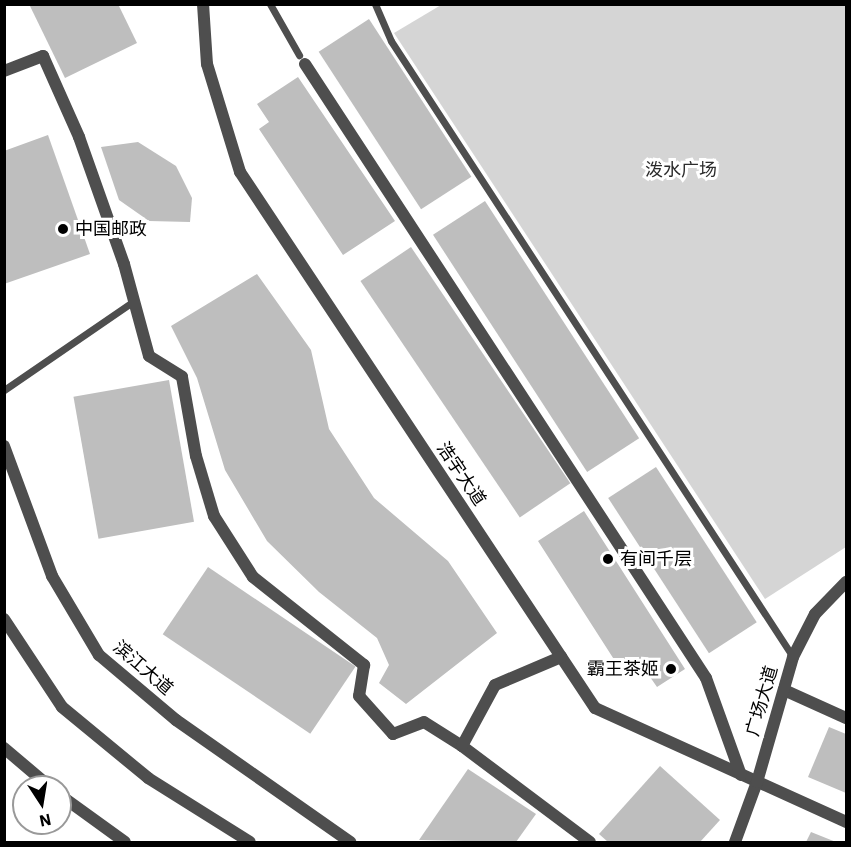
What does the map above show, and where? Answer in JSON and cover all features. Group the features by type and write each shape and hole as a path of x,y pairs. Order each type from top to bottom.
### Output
{"street":[{"name":"浩宇大道","path":"203,4 207,64 240,172 595,708 846,822"},
{"path":"4,71 43,56 79,137 134,301 149,356 182,377 196,456 213,516 253,577 364,665 359,696 393,734 424,722 462,746 590,843"},
{"path":"302,59 706,678 741,775"},
{"name":"滨江大道","path":"4,446 52,576 99,655 176,720 350,843"},
{"name":"广场大道","path":"735,843 757,782 793,657 815,614 846,582"},
{"path":"4,619 62,707 148,778 250,843"},
{"path":"462,746 495,685 561,657"},
{"path":"784,690 846,718"},
{"path":"4,748 36,775"},
{"path":"72,804 125,843"}],"lane":[{"path":"270,4 302,59"},
{"path":"375,4 391,41 793,657"},
{"path":"4,390 134,301"}],"green space":[{"name":"泼水广场","path":"441,5 846,5 846,547 765,599 394,33"}],"building":[{"path":"29,4 118,4 137,43 65,78"},
{"path":"369,19 471,177 421,209 319,52"},
{"path":"298,77 395,221 343,255 259,129 269,122 257,104"},
{"path":"48,135 90,254 4,284 4,151"},
{"path":"138,142 176,166 192,198 190,222 149,221 119,200 101,147"},
{"path":"485,201 639,438 587,472 433,235"},
{"path":"411,247 570,483 520,517 360,281"},
{"path":"257,274 311,350 329,429 374,498 448,561 497,633 406,704 379,683 389,665 377,638 319,592 267,541 225,470 197,378 171,326"},
{"path":"169,380 194,522 98,539 73,397"},
{"path":"656,467 757,622 709,653 608,498"},
{"path":"584,511 685,669 657,687 641,664 624,675 538,541"},
{"path":"208,567 356,667 310,734 163,634"},
{"path":"829,727 846,734 846,793 808,777"},
{"path":"660,766 720,820 700,842 608,842 599,834"},
{"path":"468,769 536,814 516,842 419,840"},
{"path":"811,832 836,842 806,842"}],"place":[{"name":"中国邮政","path":"63,229"},
{"name":"有间千层","path":"608,559"},
{"name":"霸王茶姬","path":"671,669"}]}
